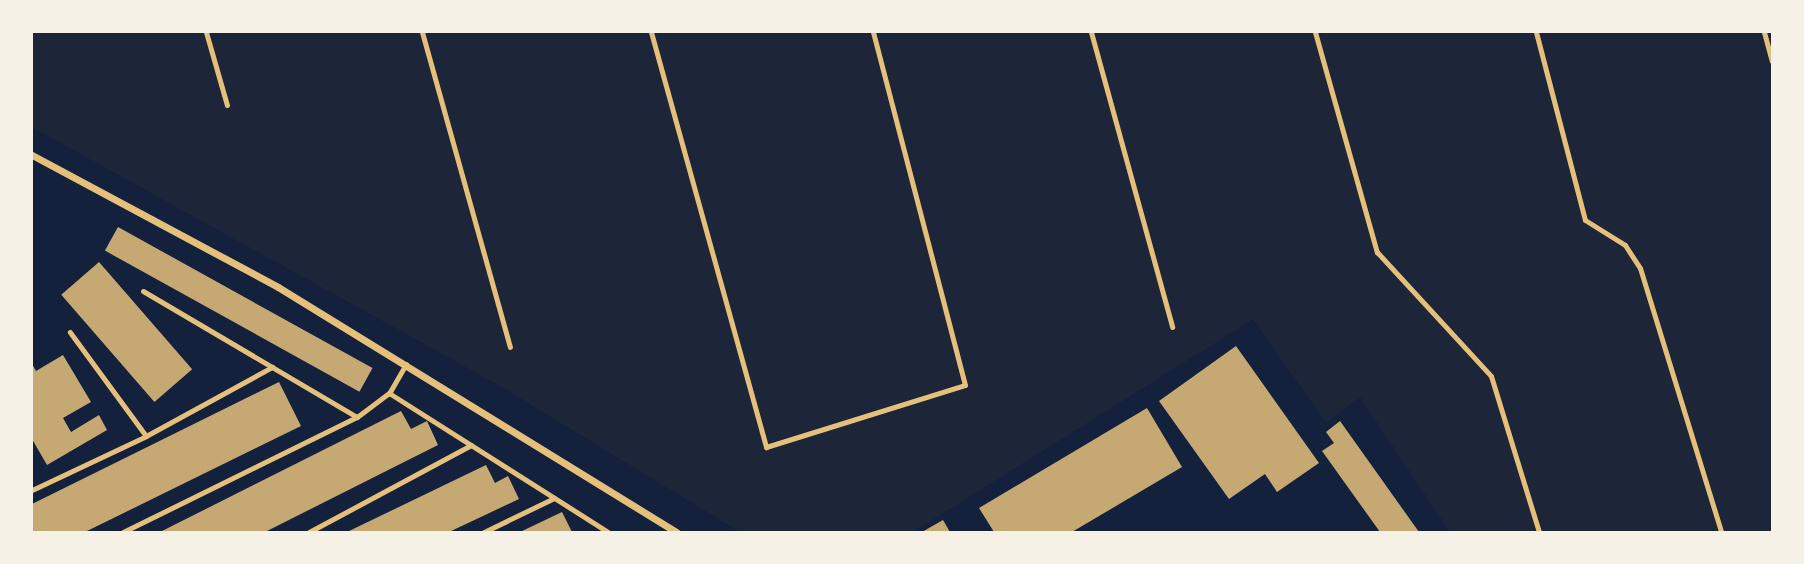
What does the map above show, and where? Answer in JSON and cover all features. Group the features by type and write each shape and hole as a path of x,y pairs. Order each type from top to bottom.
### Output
{"street":[{"path":"32,155 278,287 677,533"}],"lane":[{"path":"205,32 227,105"},
{"path":"422,32 510,347"},
{"path":"651,32 766,447 965,385 873,32"},
{"path":"1091,32 1172,327"},
{"path":"1315,32 1377,252 1492,376 1539,533"},
{"path":"1536,32 1585,220 1625,245 1640,268 1721,533"},
{"path":"1764,32 1773,61"},
{"path":"143,291 358,417"},
{"path":"70,332 146,436"},
{"path":"123,533 358,417 389,393 406,364"},
{"path":"32,490 146,436 272,367"},
{"path":"389,393 608,533"},
{"path":"309,533 471,445"},
{"path":"484,533 554,498"}],"shaded area":[{"path":"32,32 1772,32 1772,532 1450,532 1360,397 1326,423 1253,319 913,532 740,532 502,387 32,127"}],"building":[{"path":"118,227 373,368 359,392 105,251"},
{"path":"99,262 192,369 154,402 61,295"},
{"path":"1236,346 1319,463 1277,492 1265,474 1229,499 1159,401"},
{"path":"63,355 91,402 63,418 71,432 99,415 107,430 47,465 32,439 32,364 36,371"},
{"path":"279,382 301,426 85,532 32,532 32,504"},
{"path":"1147,408 1182,467 1072,532 994,532 979,508"},
{"path":"401,411 411,429 427,421 438,445 265,532 160,532"},
{"path":"1340,421 1419,532 1380,532 1322,451 1334,443 1326,432"},
{"path":"486,465 495,483 508,476 519,499 449,532 347,532"},
{"path":"562,512 572,532 520,532"},
{"path":"943,520 950,532 922,532"}]}
